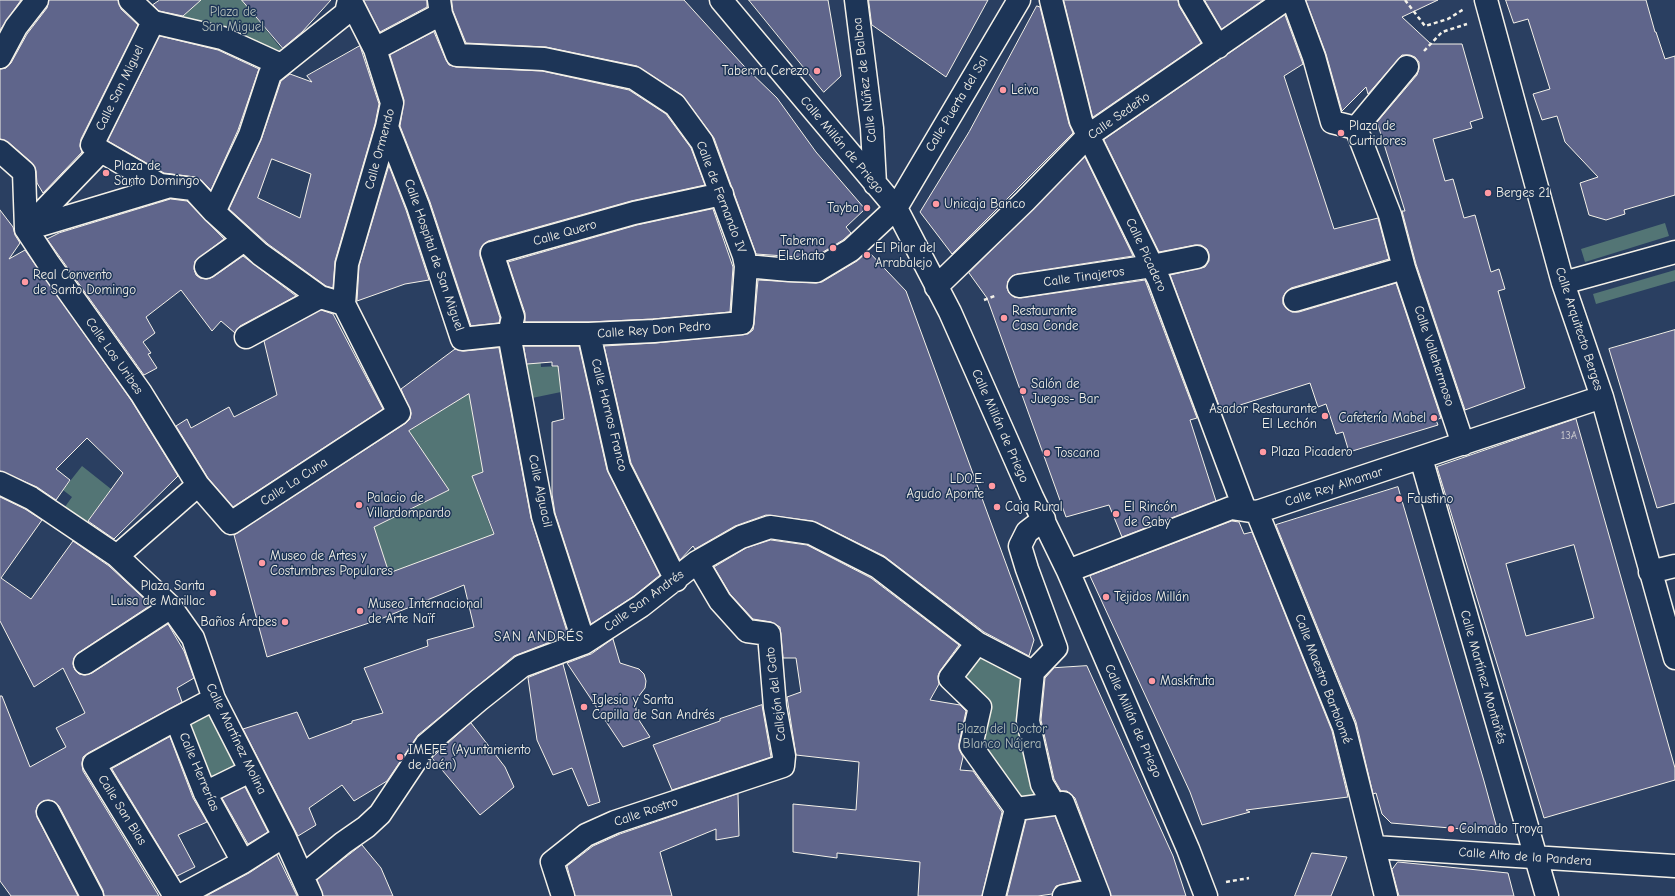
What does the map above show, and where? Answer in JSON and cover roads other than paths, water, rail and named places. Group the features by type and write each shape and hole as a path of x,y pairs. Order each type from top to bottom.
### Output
{"street":[{"path":"0,57 16,27 37,0"},
{"path":"130,0 154,22 222,38 280,65"},
{"path":"214,212 250,135 270,74 346,13 349,0"},
{"name":"Calle Ormendo","path":"344,304 347,264 387,128 392,103 375,49 349,0"},
{"name":"Calle Millán de Priego","path":"721,0 896,208 950,312 1032,497 1068,571 1188,849 1213,890"},
{"name":"Calle Núñez de Balboa","path":"856,0 872,128 875,184"},
{"name":"Calle Puerta del Sol","path":"896,208 1019,0"},
{"name":"Calle Picadero","path":"1051,0 1081,121 1160,280 1251,511"},
{"path":"1190,0 1218,47"},
{"name":"Calle Sedeño","path":"936,286 1025,202 1089,135 1285,0"},
{"path":"1293,0 1314,57 1332,122 1356,128 1407,67"},
{"path":"375,49 440,7"},
{"name":"Calle de Fernando IV","path":"440,7 457,55 544,59 634,78 675,106 702,142 744,256 746,266 816,271 851,250 896,208"},
{"name":"Calle Arquitecto Berges","path":"1488,8 1563,283 1602,397 1675,658"},
{"name":"Calle San Miguel","path":"101,151 92,145 154,22"},
{"name":"Calle Hospital de San Miguel","path":"387,128 418,206 462,339 509,334"},
{"name":"Calle Vallehermoso","path":"1356,128 1390,215 1404,268 1463,444"},
{"path":"0,151 24,172 26,229"},
{"path":"26,229 101,151 160,185 193,189 214,212 260,254 320,297 344,304"},
{"path":"26,229 170,186"},
{"name":"Calle Quero","path":"509,334 513,318 492,254 634,214 722,194"},
{"name":"Calle Los Uribes","path":"26,229 48,264 141,393 198,485"},
{"path":"206,267 244,240"},
{"path":"1563,283 1675,252"},
{"name":"Calle Tinajeros","path":"1019,286 1152,266 1197,257"},
{"name":"Calle Rey Don Pedro","path":"509,334 588,334 654,331 742,323 746,266"},
{"path":"1295,300 1404,268"},
{"path":"246,337 320,297"},
{"name":"Calle La Cuna","path":"198,485 231,523 399,413 344,304"},
{"name":"Calle Alguacil","path":"509,334 543,516 584,643"},
{"name":"Calle Hornos Franco","path":"588,334 619,467 676,580"},
{"name":"Calle Rey Alhamar","path":"1068,571 1231,508 1251,511 1421,458 1602,397"},
{"name":"Calle Martínez Montañés","path":"1421,458 1547,896"},
{"name":"Calle Martínez Molina","path":"0,482 32,498 117,556 171,607 193,638 214,699 284,836 311,896"},
{"path":"117,556 198,485"},
{"name":"Calle Maestro Bartolomé","path":"1251,511 1344,727 1386,896"},
{"path":"1044,519 1027,532 1020,546 1056,648 1033,672 1028,721 1042,784 1054,804"},
{"name":"Calle San Andrés","path":"310,870 343,843 366,827 380,814 426,745 522,666 584,643 614,625 676,580 697,562 741,536 770,527 811,533 878,567 977,643 1033,672"},
{"name":"Callejón del Gato","path":"697,562 720,601 747,631 768,634 775,707 784,756 783,766"},
{"path":"1650,572 1675,566"},
{"path":"85,663 171,607"},
{"path":"977,643 950,678 980,706 971,746 1016,809 994,896"},
{"name":"Calle Herrerías","path":"214,699 176,719 205,793 243,862"},
{"name":"Calle San Blas","path":"175,896 94,764 176,719"},
{"name":"Calle Rostro","path":"563,896 552,862 586,835 615,822 783,766"},
{"path":"205,793 250,771"},
{"path":"1016,809 1063,803 1098,893 1064,896"},
{"path":"48,812 92,896"},
{"path":"180,896 243,862 284,836"},
{"name":"Calle Alto de la Pandera","path":"1374,847 1675,866"}],"place":[{"name":"Taberna Cerezo","path":"817,71"},
{"name":"Leiva","path":"1003,90"},
{"name":"Plaza de Curtidores","path":"1341,133"},
{"name":"Plaza de Santo Domingo","path":"106,173"},
{"name":"Berges 21","path":"1488,193"},
{"name":"Unicaja Banco","path":"936,204"},
{"name":"Tayba","path":"867,208"},
{"name":"Taberna El Chato","path":"833,248"},
{"name":"El Pilar del Arrabalejo","path":"867,255"},
{"name":"Real Convento de Santo Domingo","path":"25,282"},
{"name":"Restaurante Casa Conde","path":"1004,318"},
{"name":"Salón de Juegos- Bar","path":"1023,391"},
{"name":"Asador Restaurante El Lechón","path":"1325,416"},
{"name":"Cafetería Mabel","path":"1434,418"},
{"name":"Plaza Picadero","path":"1263,452"},
{"name":"Toscana","path":"1047,453"},
{"name":"LDO.E. Agudo Aponte","path":"992,486"},
{"name":"Faustino","path":"1399,499"},
{"name":"Palacio de Villardompardo","path":"359,505"},
{"name":"Caja Rural","path":"997,507"},
{"name":"El Rincón de Gaby","path":"1116,514"},
{"name":"Museo de Artes y Costumbres Populares","path":"262,563"},
{"name":"Plaza Santa Luisa de Marillac","path":"213,593"},
{"name":"Tejidos Millán","path":"1106,597"},
{"name":"Museo Internacional de Arte Naïf","path":"360,611"},
{"name":"Baños Árabes","path":"285,622"},
{"name":"Maskfruta","path":"1152,681"},
{"name":"Iglesia y Santa Capilla de San Andrés","path":"584,707"},
{"name":"IMEFE (Ayuntamiento de Jaén)","path":"400,757"},
{"name":"Colmado Troya","path":"1451,829"}],"district":[{"name":"SAN ANDRÉS","path":"539,637"}],"park label":[{"name":"Plaza de San Miguel","path":"233,20"},
{"name":"Plaza del Doctor Blanco Nájera","path":"1002,736"}]}
